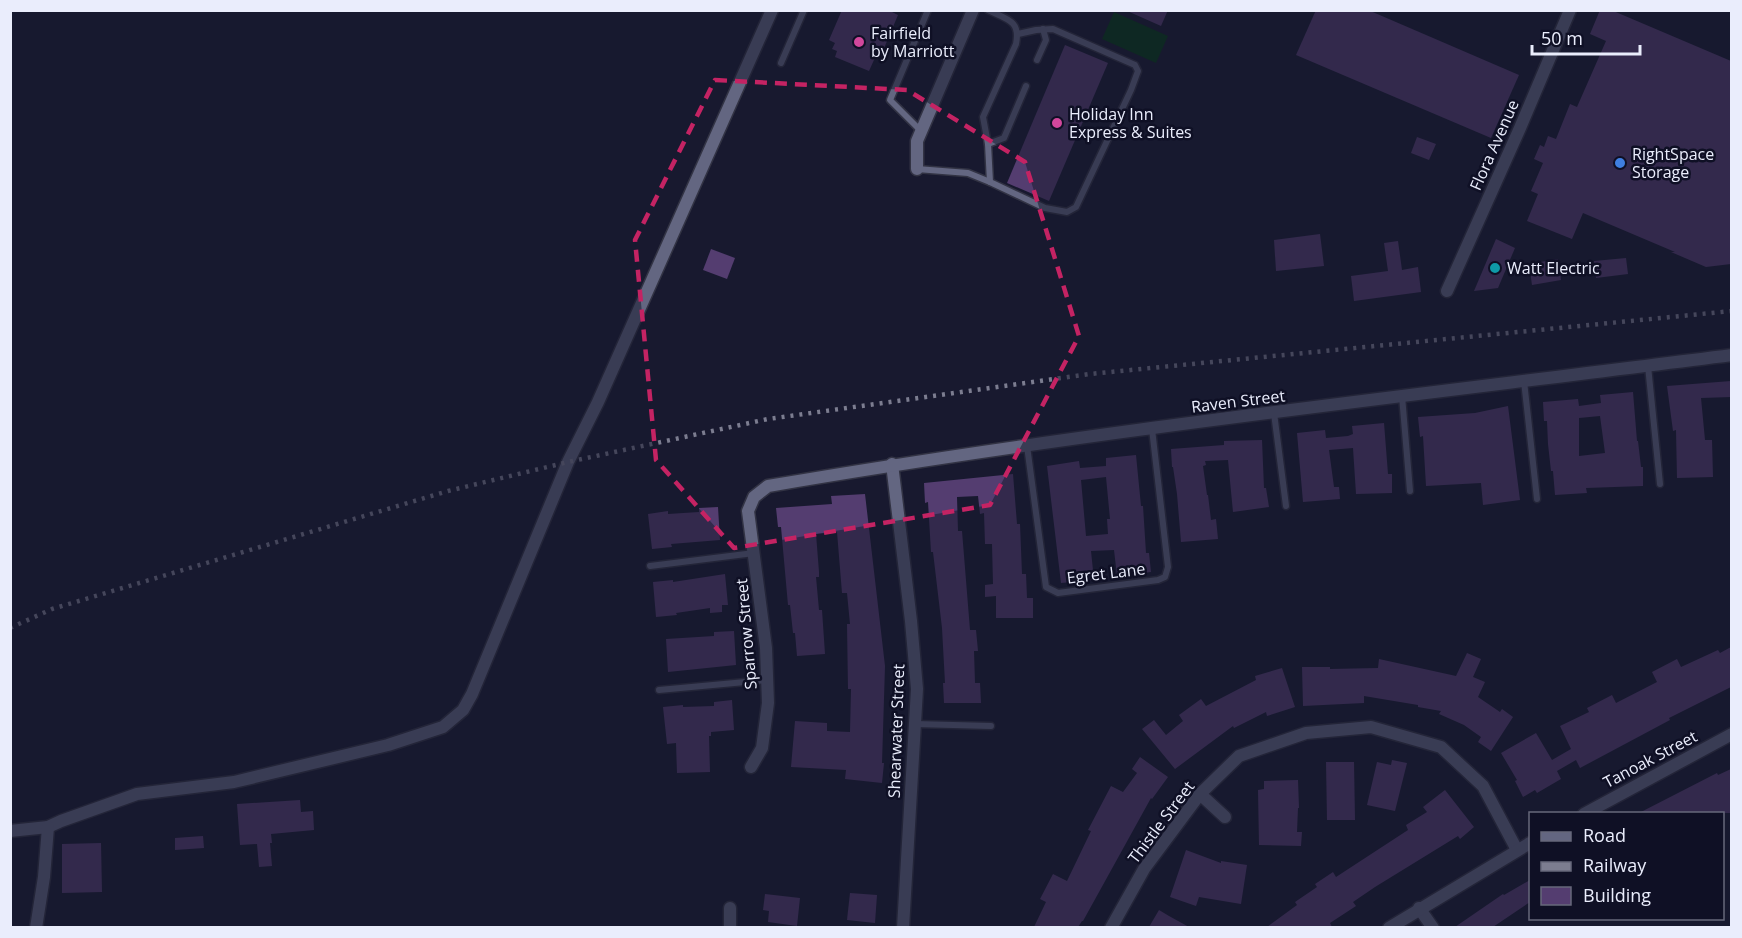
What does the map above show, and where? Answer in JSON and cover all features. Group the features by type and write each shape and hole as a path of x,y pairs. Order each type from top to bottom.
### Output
{"street":[{"path":"10,831 48,827 136,794 234,782 388,745 443,727 463,710 472,694 568,462 598,402 772,10"},
{"path":"918,169 917,141 973,10"},
{"name":"Flora Avenue","path":"1447,291 1570,10"},
{"name":"Raven Street","path":"754,497 768,486 892,464 1731,355"},
{"name":"Shearwater Street","path":"892,464 912,621 916,689 903,927"},
{"name":"Sparrow Street","path":"752,767 762,748 766,728 768,680 755,553 748,511 754,497"},
{"name":"Thistle Street","path":"1111,927 1144,869 1200,794 1239,756 1306,733 1371,727 1441,747 1483,786 1517,850"},
{"name":"Tanoak Street","path":"1586,812 1731,734"},
{"path":"1200,794 1225,817"},
{"path":"36,927 44,877 48,827"},
{"path":"1389,927 1529,844"},
{"path":"730,908 730,927"},
{"path":"1419,908 1434,927"}],"lane":[{"path":"782,63 804,10"},
{"path":"921,132 890,100 928,10"},
{"path":"988,10 1011,22 1016,26 1018,34 1016,44 983,117 988,144 990,182"},
{"path":"1037,60 1046,40 1043,29"},
{"path":"918,169 968,172 1055,211 1067,212 1076,207 1138,71 1135,64 1053,29 1018,34"},
{"path":"988,144 1004,138 1026,86"},
{"path":"1648,366 1660,484"},
{"path":"1524,381 1537,499"},
{"path":"1402,396 1410,491"},
{"path":"1275,413 1286,506"},
{"name":"Egret Lane","path":"1026,445 1046,587 1058,593 1158,580 1165,577 1168,567 1152,429"},
{"path":"650,566 755,553"},
{"path":"659,690 768,680"},
{"path":"915,723 991,726"}],"highlighted area":[{"path":"715,80 907,90 1025,162 1079,336 990,505 734,548 656,460 635,240"}],"green space":[{"path":"1114,12 1168,36 1156,63 1102,39"}],"building":[{"name":"Fairfield by Marriott","path":"842,10 888,10 898,15 882,53 878,51 869,71 835,57 837,51 832,49 835,43 829,40"},
{"path":"1125,10 1168,10 1161,26"},
{"path":"1316,10 1368,10 1519,75 1491,138 1296,55"},
{"name":"RightSpace Storage","path":"1600,10 1611,10 1731,61 1731,264 1706,267 1583,213 1572,239 1527,221 1538,194 1531,191 1543,163 1534,159 1540,145 1544,147 1548,136 1556,139 1570,104 1577,107 1606,41 1590,34"},
{"name":"Holiday Inn Express & Suites","path":"1065,45 1108,63 1049,201 1007,183"},
{"path":"1417,137 1436,144 1429,160 1411,153"},
{"path":"1320,234 1324,266 1276,271 1274,240"},
{"name":"Watt Electric","path":"1496,239 1515,248 1498,288 1474,291"},
{"path":"1398,241 1402,270 1418,267 1421,292 1354,301 1351,276 1388,271 1384,243"},
{"path":"711,249 735,258 727,279 703,270"},
{"path":"1626,258 1628,274 1596,278 1594,261"},
{"path":"1558,259 1561,280 1532,285 1529,264"},
{"path":"1731,381 1731,397 1701,398 1705,440 1712,440 1713,477 1677,478 1676,430 1673,431 1667,386"},
{"path":"1633,392 1637,441 1641,467 1643,467 1643,486 1586,488 1587,493 1555,495 1543,402 1578,399 1579,406 1601,403 1600,395","holes":["1600,416 1605,453 1579,456 1579,418"]},
{"path":"1508,406 1520,500 1483,505 1481,483 1426,486 1423,436 1420,437 1418,417 1475,413"},
{"path":"1384,423 1388,474 1392,474 1392,493 1356,494 1353,448 1329,450 1334,487 1339,487 1340,499 1303,502 1297,433 1325,430 1326,438 1348,436 1353,434 1352,426"},
{"path":"1262,440 1264,488 1266,488 1269,507 1233,512 1228,460 1205,461 1206,465 1203,466 1211,520 1216,519 1218,539 1181,542 1171,449 1224,445 1224,441"},
{"path":"1136,455 1146,553 1149,553 1151,572 1117,576 1114,550 1091,551 1094,580 1061,583 1047,466 1079,461 1080,468 1106,466 1106,458","holes":["1106,477 1110,519 1107,519 1108,534 1086,536 1081,480"]},
{"path":"1013,474 1017,524 1020,524 1022,574 1026,574 1027,598 1033,598 1033,618 996,618 996,596 985,597 985,585 993,584 992,544 985,544 984,513 980,514 978,496 957,497 958,531 962,531 970,630 976,630 978,651 974,651 975,683 980,683 981,703 944,703 942,628 924,483"},
{"path":"865,494 885,666 882,783 845,779 846,770 791,767 795,721 827,723 827,731 850,732 851,689 848,689 847,624 850,624 847,593 842,593 837,532 816,534 819,577 816,577 819,610 822,610 825,654 797,656 795,633 793,633 790,605 788,605 781,527 778,527 776,508 832,504 831,496"},
{"path":"718,507 720,540 671,544 672,547 652,549 648,514 668,511 668,514 699,512 699,508"},
{"path":"725,574 728,605 722,605 722,612 710,613 710,608 656,617 653,582 673,580 673,582"},
{"path":"734,631 736,665 668,672 666,639 714,636 714,632"},
{"path":"1731,647 1731,687 1669,718 1670,720 1580,768 1576,760 1557,771 1561,779 1537,793 1535,790 1523,797 1515,781 1517,780 1501,753 1536,733 1552,760 1571,749 1560,726 1589,712 1587,708 1612,695 1616,703 1657,682 1652,672 1677,659 1681,667 1718,650 1720,653"},
{"path":"1467,653 1481,659 1473,677 1485,682 1478,697 1500,712 1502,709 1513,717 1491,751 1478,742 1481,737 1464,725 1439,714 1441,711 1418,707 1418,705 1364,696 1364,703 1303,706 1302,667 1378,668 1379,659 1456,676"},
{"path":"1282,668 1295,707 1267,716 1266,712 1234,728 1233,726 1175,769 1142,729 1154,720 1166,735 1183,721 1179,715 1201,699 1206,706 1256,680 1255,676"},
{"path":"732,700 734,730 711,732 709,736 710,772 677,773 676,743 667,744 663,707 714,706 714,702"},
{"path":"1140,757 1168,777 1151,798 1083,921 1078,927 1034,927 1046,902 1040,899 1053,874 1067,881 1091,831 1088,830 1111,786 1123,792 1137,773 1132,769"},
{"path":"1392,760 1407,763 1395,811 1367,805 1377,762 1391,765"},
{"path":"1326,762 1354,762 1355,820 1327,820"},
{"path":"1731,769 1731,813 1641,812 1717,773 1718,775"},
{"path":"1298,780 1297,832 1302,832 1301,846 1259,845 1258,790 1264,789 1264,781"},
{"path":"1445,790 1474,827 1460,839 1458,836 1353,902 1356,906 1330,923 1332,927 1267,927 1297,905 1295,902 1317,887 1315,884 1333,872 1336,877 1408,830 1406,825 1427,812 1423,807"},
{"path":"300,800 301,812 313,811 314,830 271,834 272,866 259,867 257,844 240,845 237,804"},
{"path":"203,836 204,848 175,850 175,838"},
{"path":"101,843 102,892 62,893 62,844"},
{"path":"1186,850 1221,863 1221,861 1247,865 1241,904 1199,897 1196,906 1170,897"},
{"path":"1529,881 1529,903 1493,927 1455,927 1503,894"},
{"path":"850,893 877,895 875,923 847,920"},
{"path":"765,894 800,898 797,926 768,922 769,911 763,910"},
{"path":"1159,910 1169,916 1189,927 1149,927"}],"railway":[{"path":"10,628 52,609 448,491 568,462 768,419 1090,374 1732,311"}],"place":[{"name":"Fairfield by Marriott","path":"859,42"},
{"name":"Holiday Inn Express & Suites","path":"1057,123"},
{"name":"RightSpace Storage","path":"1620,163"},
{"name":"Watt Electric","path":"1495,268"}]}
